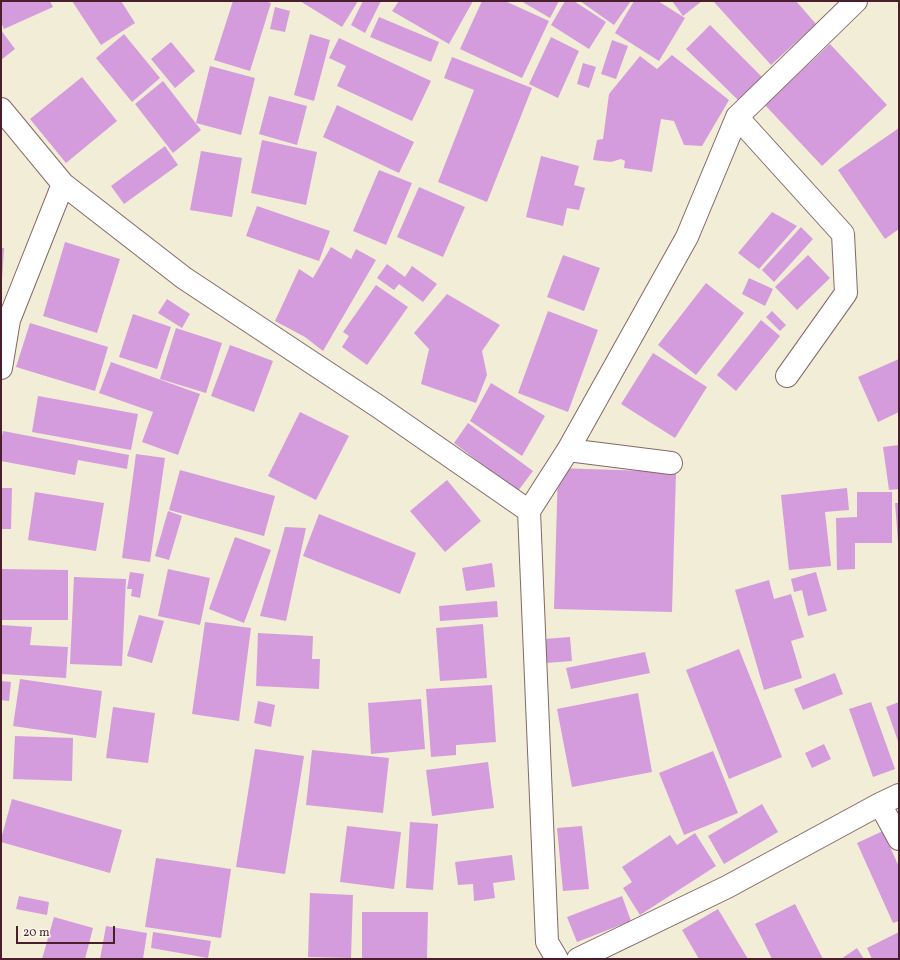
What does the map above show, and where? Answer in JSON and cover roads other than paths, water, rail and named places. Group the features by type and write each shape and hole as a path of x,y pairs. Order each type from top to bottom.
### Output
{"street":[{"path":"557,959 546,942 529,511 568,450 687,237 737,117 856,1"},
{"path":"1,109 63,184 184,278 379,406 529,511"},
{"path":"737,117 843,234 846,293 787,376"},
{"path":"1,368 9,320 63,184"},
{"path":"568,450 671,463"},
{"path":"578,959 727,887 890,800 899,839"}]}
